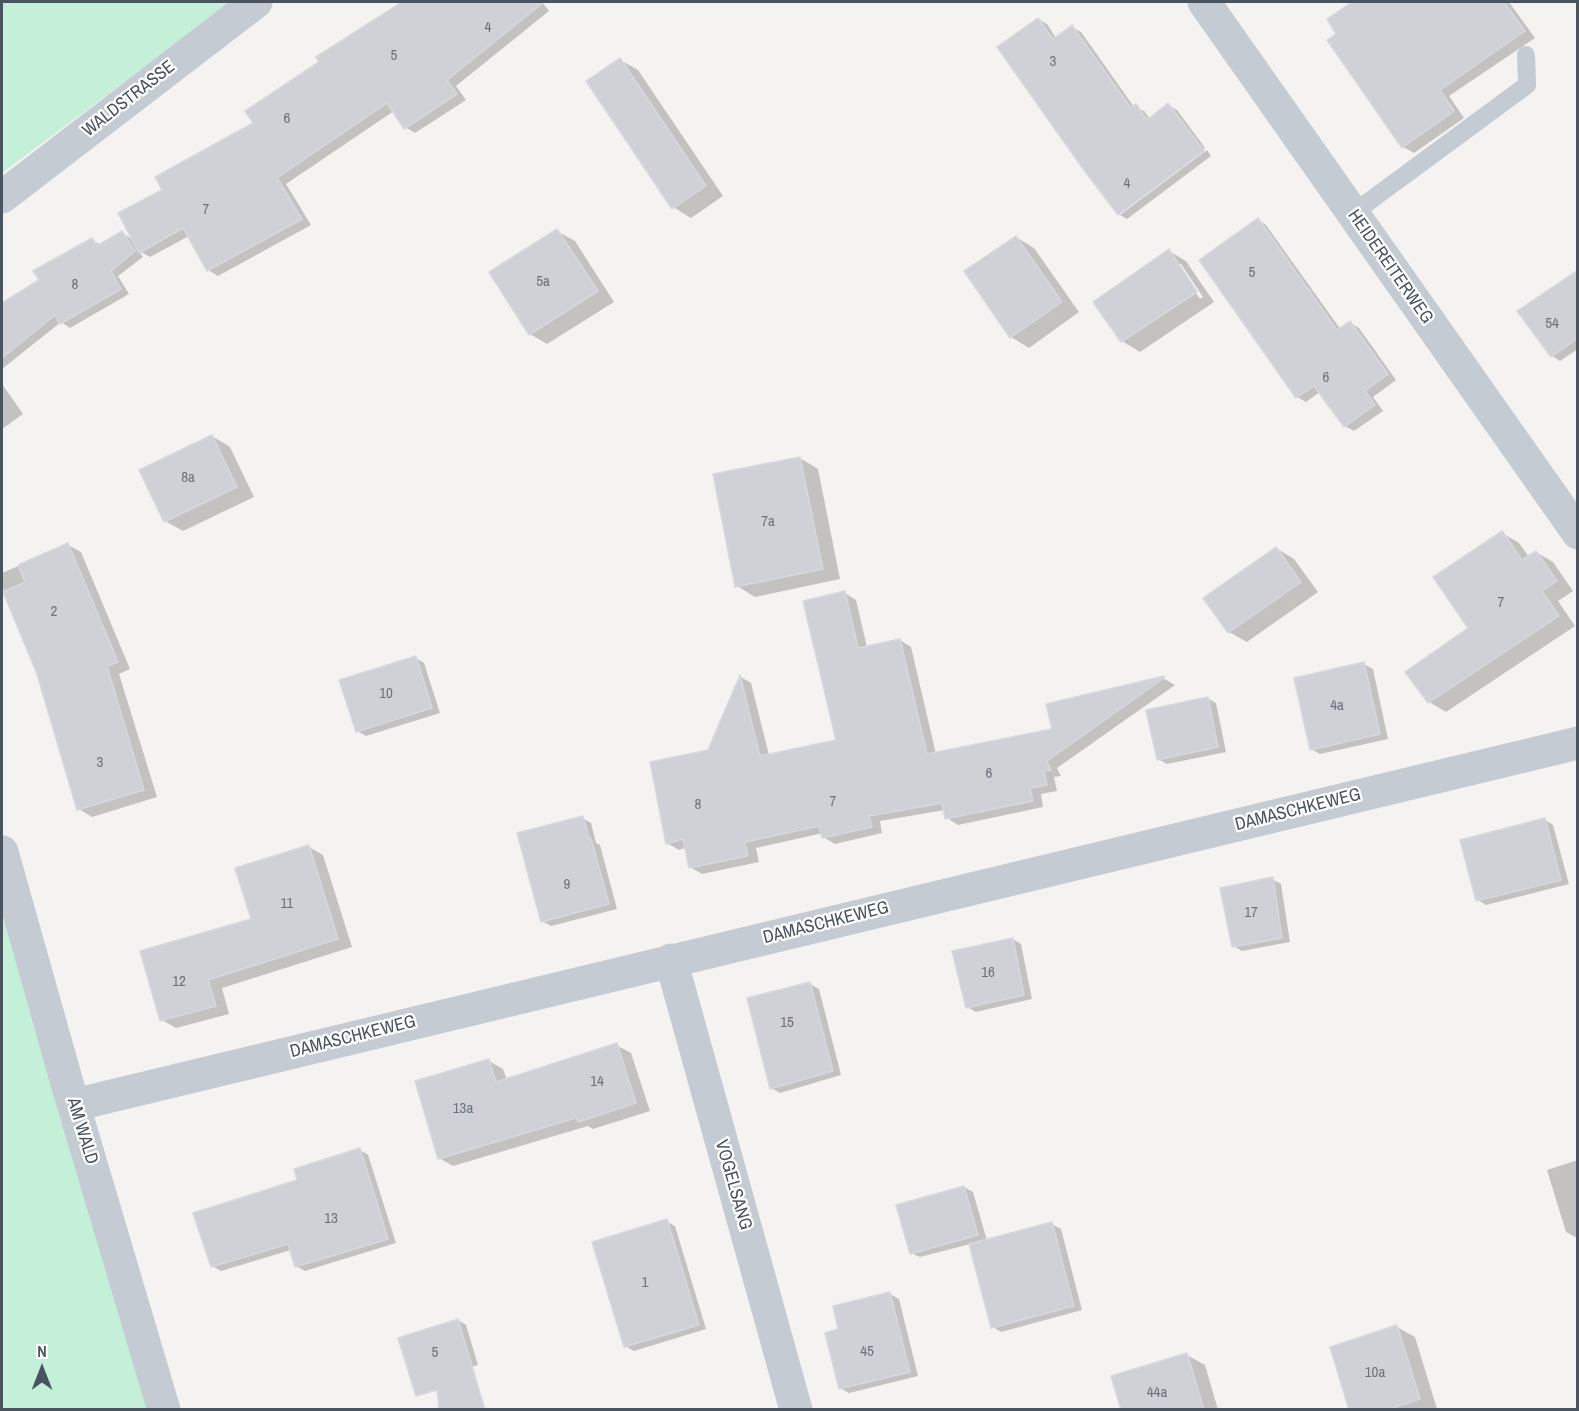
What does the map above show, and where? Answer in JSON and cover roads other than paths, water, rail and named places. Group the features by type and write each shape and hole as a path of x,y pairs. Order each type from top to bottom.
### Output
{"street":[{"name":"WALDSTRASSE","path":"2,197 256,2"},
{"name":"HEIDEREITERWEG","path":"1203,2 1578,533"},
{"name":"DAMASCHKEWEG","path":"74,1105 1578,743"},
{"name":"AM WALD","path":"2,852 164,1410"},
{"name":"VOGELSANG","path":"670,960 796,1410"}],"lane":[{"path":"1353,213 1527,85 1526,55"}]}
